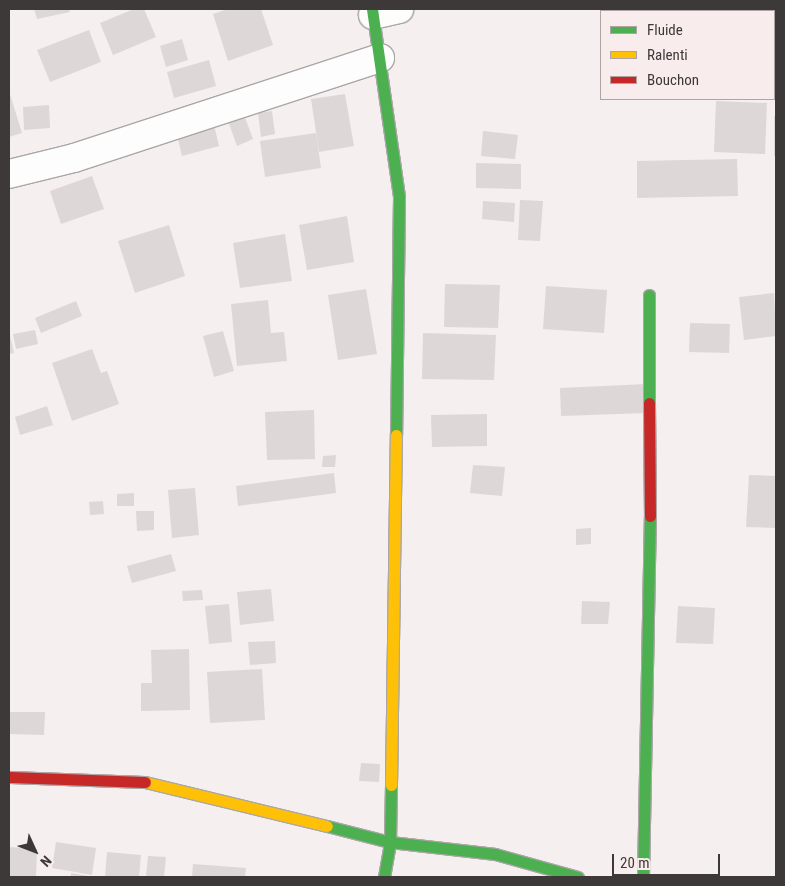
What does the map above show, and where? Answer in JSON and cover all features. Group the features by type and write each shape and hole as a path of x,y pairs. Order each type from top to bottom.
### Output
{"street":[{"path":"382,11 380,58 399,197 390,842 384,877"},
{"path":"9,174 74,158 380,58"},
{"path":"643,877 650,596 649,295"},
{"path":"9,777 134,779 390,842 495,854 578,877"}],"building":[{"path":"34,9 69,9 70,12 37,19"},
{"path":"134,9 144,9 156,37 113,55 100,23"},
{"path":"228,9 261,9 273,45 228,61 213,14"},
{"path":"645,9 713,9 713,10"},
{"path":"89,30 101,62 50,82 37,50"},
{"path":"182,39 188,60 166,67 160,46"},
{"path":"209,60 216,86 174,98 167,72"},
{"path":"9,91 22,133 9,137"},
{"path":"345,94 354,146 319,152 311,99"},
{"path":"716,101 767,103 765,154 714,152"},
{"path":"49,105 50,128 24,130 23,107"},
{"path":"272,111 275,134 261,137 258,113"},
{"path":"244,115 253,139 237,146 228,121"},
{"path":"774,116 776,116 776,156 774,156"},
{"path":"214,125 219,146 182,156 177,135"},
{"path":"483,131 518,135 515,159 481,156"},
{"path":"316,133 321,168 265,177 260,141"},
{"path":"737,159 738,196 637,198 637,161"},
{"path":"476,163 521,164 521,189 476,188"},
{"path":"92,176 104,209 61,224 50,191"},
{"path":"520,200 543,201 540,241 518,240"},
{"path":"483,201 515,203 514,222 482,219"},
{"path":"347,216 354,262 307,270 299,225"},
{"path":"169,225 185,276 135,293 118,241"},
{"path":"285,234 292,281 240,288 233,243"},
{"path":"445,284 500,285 498,328 444,327"},
{"path":"546,286 607,290 604,333 543,329"},
{"path":"366,289 377,354 338,360 328,295"},
{"path":"774,293 776,336 744,340 739,297"},
{"path":"268,300 271,333 284,332 287,361 237,366 231,304"},
{"path":"76,301 82,316 41,333 35,318"},
{"path":"690,323 730,324 729,353 689,352"},
{"path":"35,330 38,344 16,349 13,334"},
{"path":"9,331 14,353 9,354"},
{"path":"223,331 234,371 214,377 203,336"},
{"path":"423,333 496,335 494,380 422,379"},
{"path":"92,349 101,373 107,371 119,404 72,421 52,363"},
{"path":"646,384 646,413 561,416 560,388"},
{"path":"47,406 53,425 20,435 15,417"},
{"path":"314,410 315,459 267,460 265,412"},
{"path":"487,414 487,446 432,447 431,415"},
{"path":"336,455 335,467 322,467 323,456"},
{"path":"473,465 505,467 502,496 470,493"},
{"path":"334,473 336,493 238,506 236,486"},
{"path":"749,475 776,476 776,528 746,527"},
{"path":"195,488 199,535 172,538 168,490"},
{"path":"134,493 134,506 117,506 117,494"},
{"path":"103,501 104,514 90,515 89,502"},
{"path":"136,511 154,511 154,530 137,531"},
{"path":"591,528 591,544 576,545 576,529"},
{"path":"171,554 176,571 132,583 127,566"},
{"path":"271,589 274,621 240,625 237,592"},
{"path":"202,590 203,600 183,601 182,591"},
{"path":"582,601 610,602 608,624 581,624"},
{"path":"229,604 232,642 209,644 205,606"},
{"path":"678,606 715,608 713,644 676,643"},
{"path":"275,641 276,663 250,665 248,642"},
{"path":"189,649 190,710 141,711 141,683 152,683 151,650"},
{"path":"262,669 265,720 210,723 207,672"},
{"path":"9,712 45,712 44,735 9,734"},
{"path":"361,763 380,764 379,782 359,781"},
{"path":"56,842 96,848 92,875 52,868"},
{"path":"9,847 37,849 36,877 9,877"},
{"path":"107,852 141,855 139,877 105,877"},
{"path":"148,856 166,857 164,877 146,877"},
{"path":"193,864 246,868 245,877 192,877"},
{"path":"71,873 89,876 89,877 71,877"}],"traffic: fast":[{"path":"372,9 399,197 396,435"},
{"path":"649,295 649,403"},
{"path":"643,877 650,516"},
{"path":"384,877 390,842 391,785"},
{"path":"327,826 390,842 495,854 578,877"}],"traffic: slow":[{"path":"391,785 396,435"},
{"path":"145,782 327,826"}],"traffic: jam":[{"path":"649,403 650,516"},
{"path":"9,777 145,782"}]}
